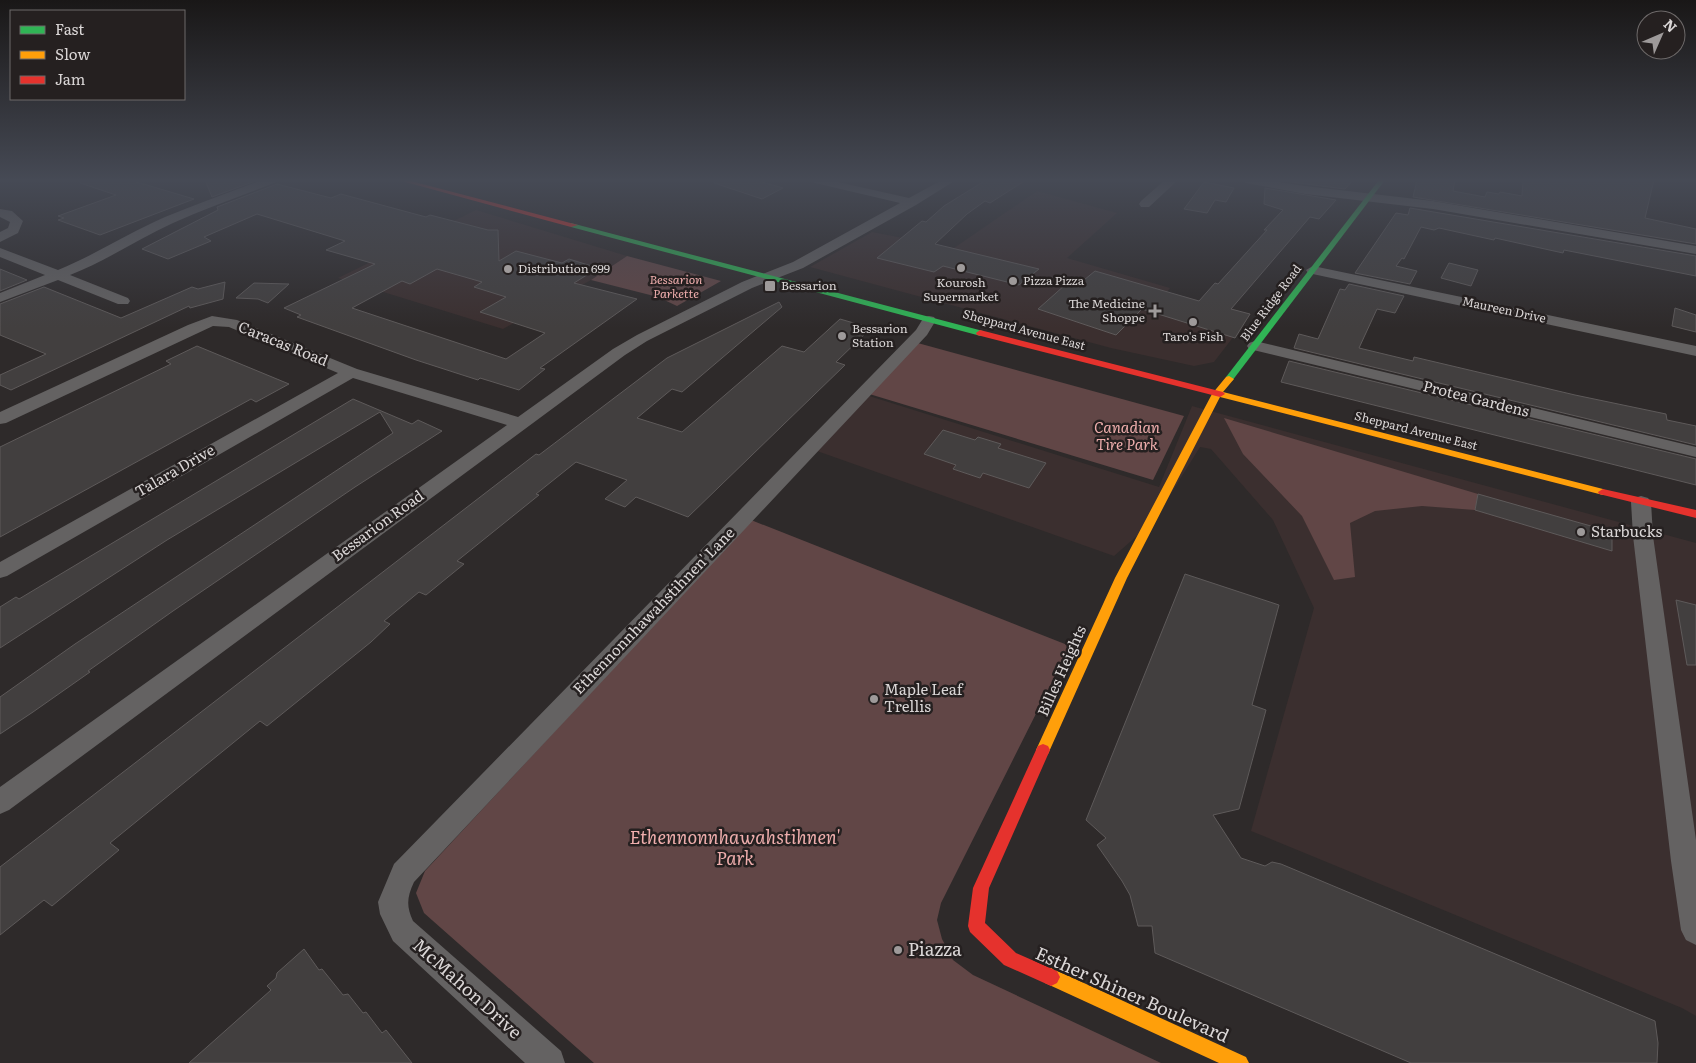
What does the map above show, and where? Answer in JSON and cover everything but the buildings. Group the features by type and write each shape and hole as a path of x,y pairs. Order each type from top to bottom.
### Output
{"main road":[{"name":"Sheppard Avenue East","path":"593,230 772,276 929,320 1640,502 1696,514"},
{"name":"Blue Ridge Road","path":"1217,394 1342,230"},
{"name":"Billes Heights","path":"1010,958 976,926 981,888 1121,578 1217,394"},
{"name":"Sheppard Avenue East","path":"1640,502 1696,521"},
{"name":"Esther Shiner Boulevard","path":"1010,958 1240,1063"}],"street":[{"path":"0,238 13,230"},
{"path":"0,298 88,263 150,230"},
{"name":"Bessarion Road","path":"0,802 520,423 642,338 747,285 798,265 859,230"},
{"path":"1577,230 1696,250"},
{"path":"0,252 123,301"},
{"name":"Maureen Drive","path":"1313,270 1696,351"},
{"name":"Ethennonnhawahstihnen' Lane","path":"391,909 392,901 404,873 922,332 929,320"},
{"name":"Caracas Road","path":"0,419 212,321 232,323 351,372 520,423"},
{"name":"Protea Gardens","path":"1255,346 1696,452"},
{"name":"Talara Drive","path":"0,571 351,372"},
{"path":"1640,502 1685,861 1696,930"},
{"name":"McMahon Drive","path":"391,909 403,931 549,1063"}],"shaded area":[{"path":"436,230 540,230 627,256 591,280 503,329 338,278"},
{"path":"981,230 1099,230 1067,258 1170,288 1167,292 1251,314 1214,362 1194,366 1111,348 810,267 872,232 954,248"},
{"path":"866,395 1159,487 1192,406 1696,543 1696,1016 1682,1008 1251,831 1314,608 1273,520 1211,449 1200,447 1154,521 1114,556 817,451"}],"green space":[{"name":"Bessarion Parkette","path":"627,256 721,281 677,306 658,297 591,280"},
{"name":"Canadian Tire Park","path":"914,342 1184,416 1153,480 866,393"},
{"path":"1224,418 1478,494 1475,510 1422,506 1375,511 1350,523 1355,577 1334,580 1302,516 1243,454"},
{"name":"Ethennonnhawahstihnen' Park","path":"751,520 1070,646 941,903 937,920 942,939 953,960 973,975 1161,1063 594,1063 424,913 416,893 425,871"}],"traffic: fast":[{"path":"591,230 980,333"},
{"path":"1229,379 1344,230"}],"traffic: slow":[{"path":"1043,750 1121,578 1217,394 1229,379"},
{"path":"1220,394 1603,492"},
{"path":"1051,977 1240,1063"}],"traffic: jam":[{"path":"980,333 1220,394"},
{"path":"1603,492 1696,514"},
{"path":"1043,750 981,888 976,926 1010,959 1051,977"}],"place":[{"name":"Kourosh Supermarket","path":"961,268"},
{"name":"Distribution 699","path":"508,269"},
{"name":"Pizza Pizza","path":"1013,281"},
{"name":"Bessarion","path":"770,286"},
{"name":"The Medicine Shoppe","path":"1155,311"},
{"name":"Taro's Fish","path":"1193,322"},
{"name":"Bessarion Station","path":"842,336"},
{"name":"Starbucks","path":"1581,532"},
{"name":"Maple Leaf Trellis","path":"874,699"},
{"name":"Piazza","path":"898,950"}]}
